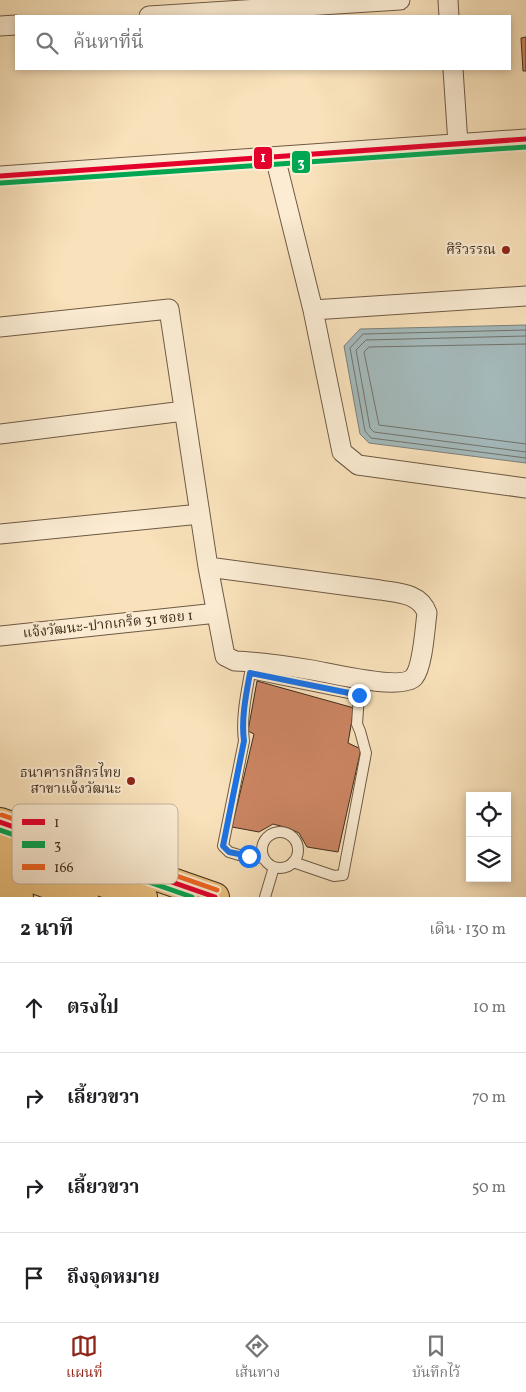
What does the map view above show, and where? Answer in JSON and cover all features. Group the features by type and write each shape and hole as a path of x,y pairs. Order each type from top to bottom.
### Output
{"main road":[{"path":"0,822 12,826"},
{"path":"0,845 12,849"},
{"path":"0,866 12,870"},
{"path":"49,884 84,897"},
{"path":"107,884 143,897"},
{"path":"178,884 215,897"}],"street":[{"path":"164,15 400,0"},
{"path":"448,0 449,15"},
{"path":"0,26 15,25"},
{"path":"453,70 458,144"},
{"path":"0,176 526,139"},
{"path":"275,157 313,310 342,452 358,465 526,488"},
{"path":"313,310 526,296"},
{"path":"0,327 169,309 208,567 225,656 235,661 313,670 382,682 410,680 415,676 420,664 427,613 418,599 402,594 208,567"},
{"path":"0,434 184,411"},
{"path":"0,534 200,514"},
{"name":"แจ้งวัฒนะ-ปากเกร็ด 31 ซอย 1","path":"0,636 217,613"}],"lane":[{"path":"264,858 239,855 229,852 223,846 244,741 242,728 250,673 359,695 357,724 366,754 343,875 334,876 293,862"},
{"path":"280,832 293,837 298,850 293,862 281,868 274,867 264,858 262,851 267,838 280,832"},
{"path":"265,897 274,867"}],"water":[{"path":"526,325 526,463 369,443 360,434 344,346 360,329"}],"building":[{"path":"526,37 526,71 523,71 521,38"},
{"path":"257,681 354,708 348,743 361,749 338,852 307,847 299,833 273,824 259,832 232,827 254,734 248,731"}],"transit line":[{"name":"1","path":"0,176 526,139"},
{"name":"3","path":"1,183 526,147"},
{"name":"166","path":"2,815 12,818"},
{"name":"1","path":"0,822 12,826"},
{"name":"3","path":"0,830 12,834"},
{"name":"166","path":"178,876 217,890"},
{"name":"3","path":"155,884 192,897"},
{"name":"1","path":"178,884 215,897"}],"place":[{"name":"ศิริวรรณ","path":"506,250"},
{"name":"ธนาคารกสิกรไทย สาขาแจ้งวัฒนะ","path":"131,781"}],"route":[{"path":"249,856 229,852 223,846 244,741 242,728 250,673 359,695"}]}
